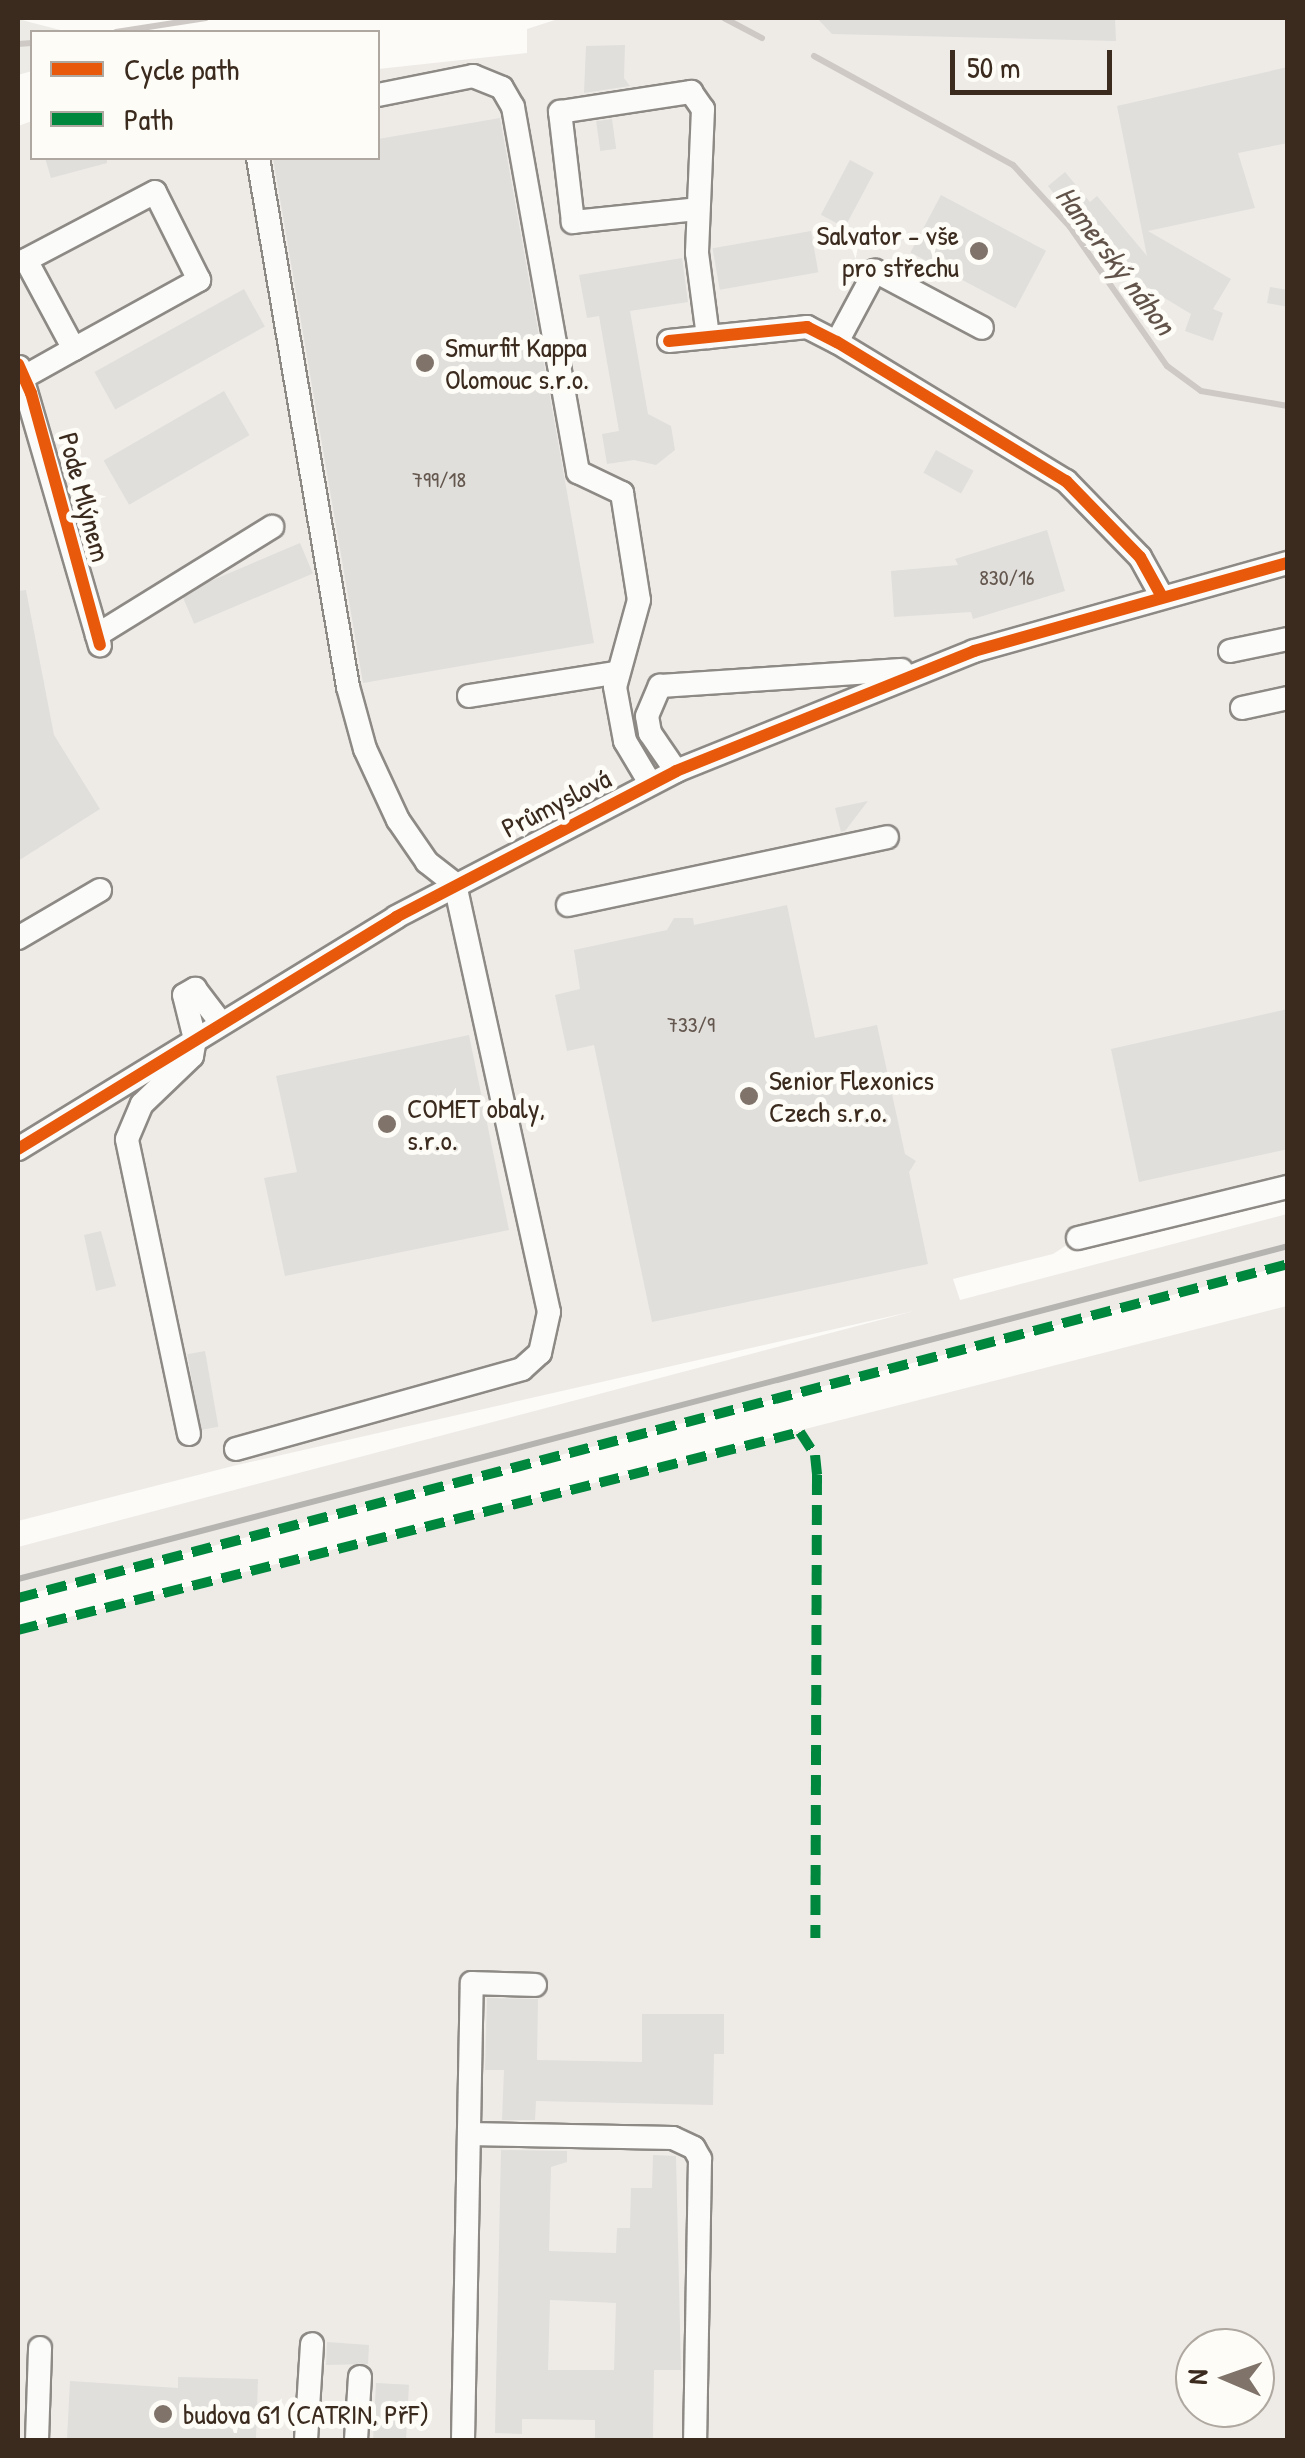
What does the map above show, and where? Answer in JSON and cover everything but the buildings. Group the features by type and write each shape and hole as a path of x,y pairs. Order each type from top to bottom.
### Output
{"street":[{"path":"380,95 472,76 502,88 513,107 578,472 622,493 638,582 638,616 614,674 625,742 650,784"},
{"path":"698,209 572,222 560,112 691,92 703,109 696,253 708,337"},
{"path":"236,1449 522,1370 546,1340 549,1300 455,884 426,862 398,820 365,749 348,687 258,160"},
{"path":"21,370 74,349 199,280 155,192 26,260 74,349"},
{"path":"837,342 876,271 982,328"},
{"path":"670,341 807,327 837,342 1066,481 1140,557 1162,595"},
{"name":"Pode Mlýnem","path":"21,370 98,640 272,528"},
{"name":"Průmyslová","path":"18,1149 455,884 676,771 924,669 1162,595 1288,563"},
{"path":"1230,652 1288,639"},
{"path":"676,771 656,746 646,716 660,686 924,669"},
{"path":"470,696 614,674"},
{"path":"1242,708 1288,698"},
{"path":"568,905 887,837"},
{"path":"18,938 100,890"},
{"path":"188,1434 127,1139 142,1104 188,1064 195,1039 184,995 195,989 221,1023"},
{"path":"1078,1238 1288,1187"},
{"path":"463,2440 472,1984 535,1985"},
{"path":"469,2134 673,2138 694,2148 700,2159 695,2440"},
{"path":"306,2440 312,2344"},
{"path":"37,2440 40,2348"},
{"path":"356,2440 360,2377"}],"shaded area":[{"path":"561,18 1287,18 1287,1187 1078,1238 1053,1254 953,1279 960,1300 1287,1214 1287,1265 18,1597 18,1547 914,1311 237,1465 18,1521 18,126 30,122 30,160 380,160 380,69 527,53 527,29"},
{"path":"18,19 60,30 30,30 30,72 18,75"},
{"path":"1287,1306 1287,2440 18,2440 18,1630"}],"waterway":[{"name":"Hamerský náhon","path":"129,30 206,18"},
{"name":"Hamerský náhon","path":"724,18 762,38"},
{"name":"Hamerský náhon","path":"18,44 30,43"},
{"name":"Hamerský náhon","path":"814,56 1013,165 1070,227 1167,366 1201,391 1288,406"}],"railway":[{"path":"18,1579 1288,1246"}],"marked path":[{"path":"18,1598 1288,1264"},
{"path":"18,1630 800,1432 815,1455 817,1475 815,1938"}],"cycle path":[{"path":"669,341 807,327 837,342 1066,481 1140,557 1161,595"},
{"path":"18,364 31,393 100,645"},
{"path":"18,1149 396,917 676,771 974,651 1288,563"}],"place":[{"name":"Salvator - vše pro střechu","path":"979,251"},
{"name":"Smurfit Kappa Olomouc s.r.o.","path":"425,363"},
{"name":"Senior Flexonics Czech s.r.o.","path":"749,1096"},
{"name":"COMET obaly, s.r.o.","path":"387,1124"},
{"name":"budova G1 (CATRIN, PřF)","path":"163,2414"}]}
